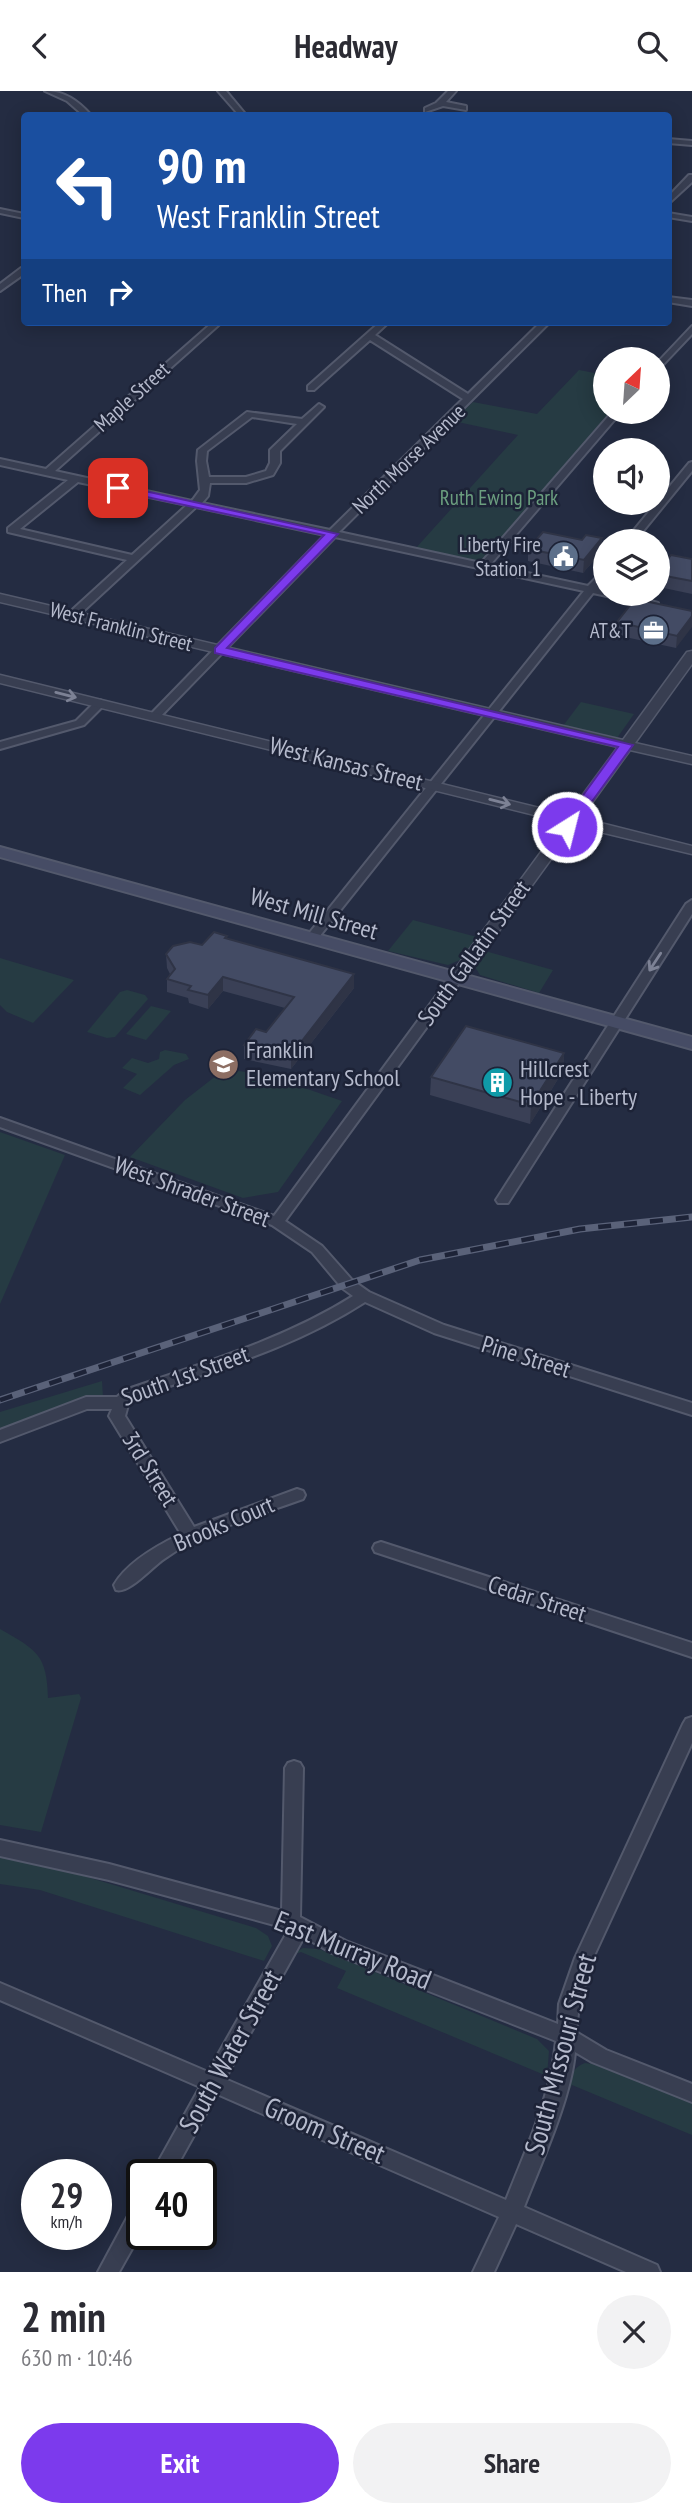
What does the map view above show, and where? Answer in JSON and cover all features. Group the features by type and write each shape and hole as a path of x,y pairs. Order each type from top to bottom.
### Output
{"main road":[{"name":"West Mill Street","path":"0,852 615,1024 692,1043"}],"street":[{"path":"49,91 70,99 85,112"},
{"path":"222,91 240,112"},
{"path":"428,110 441,103 452,91"},
{"path":"441,103 463,108"},
{"path":"672,141 692,143"},
{"path":"672,198 692,177"},
{"path":"0,211 21,215"},
{"path":"672,216 692,219"},
{"path":"0,287 21,272"},
{"path":"672,300 692,303"},
{"name":"Maple Street","path":"47,473 213,326"},
{"path":"310,388 381,326"},
{"name":"North Morse Avenue","path":"155,716 332,534 542,326"},
{"path":"670,354 692,329"},
{"path":"370,336 470,399"},
{"path":"206,480 246,480 270,473 275,463 275,450 319,407"},
{"path":"74,614 196,505 203,496 206,480 201,456 204,450 243,417 257,413 304,422"},
{"path":"484,566 607,424"},
{"path":"0,462 593,590"},
{"path":"640,529 692,465"},
{"path":"75,479 12,530 135,559"},
{"path":"311,939 593,586"},
{"name":"West Franklin Street","path":"0,598 692,760"},
{"path":"664,606 668,607"},
{"name":"South Gallatin Street","path":"277,1222 692,655"},
{"name":"West Kansas Street","path":"0,679 692,850"},
{"path":"0,746 80,723 100,703"},
{"path":"503,1200 692,904"},
{"name":"West Shrader Street","path":"0,1122 277,1222 317,1249 347,1284 364,1296"},
{"name":"South 1st Street","path":"0,1436 86,1403 121,1403 130,1394 283,1340 323,1321 364,1296"},
{"name":"Pine Street","path":"364,1296 439,1329 692,1409"},
{"name":"3rd Street","path":"121,1403 117,1416 190,1534"},
{"name":"Brooks Court","path":"122,1585 143,1563 190,1534 297,1495"},
{"name":"Cedar Street","path":"381,1548 692,1650"},
{"name":"South Missouri Street","path":"483,2272 512,2211 564,2063 571,1996 584,1958 692,1724"},
{"path":"294,1768 296,1924"},
{"name":"East Murray Road","path":"0,1848 109,1872 296,1924 339,1947 565,2036 599,2056 692,2093"},
{"name":"South Water Street","path":"170,2159 214,2082 296,1924"},
{"name":"Groom Street","path":"0,1991 650,2272"},
{"path":"108,2272 126,2239"}],"green space":[{"name":"Ruth Ewing Park","path":"579,370 593,373 593,424 600,424 484,558 475,562 415,549 518,435 453,421 473,402 537,414"},
{"path":"581,702 634,714 617,738 563,726"},
{"path":"413,920 477,937 460,960 448,965 388,951"},
{"path":"485,951 553,970 539,993 480,975 474,965"},
{"path":"0,958 74,980 33,1023 7,1012 0,1005"},
{"path":"127,990 145,995 148,999 115,1037 107,1038 87,1032 120,992"},
{"path":"151,1006 171,1011 146,1040 126,1034"},
{"path":"165,1050 186,1054 189,1059 174,1065 140,1095 123,1088 137,1074 122,1068 132,1058 148,1063 159,1059 160,1052"},
{"path":"239,1071 267,1075 342,1101 278,1192 243,1198 130,1157 185,1100 221,1072"},
{"path":"0,1132 65,1155 0,1304"},
{"path":"102,1381 103,1397 0,1430 0,1412"},
{"path":"0,1629 38,1655 45,1672 48,1698 79,1694 81,1698 41,1832 0,1825"},
{"path":"0,1856 84,1876 256,1928 268,1936 272,1946 264,1961 40,1890 0,1884"},
{"path":"303,1948 319,1949 537,2039 549,2051 547,2076 337,1988 346,1971 301,1952 289,1956"},
{"path":"585,2063 600,2065 692,2103 692,2135 572,2085 564,2102 572,2074"}],"building":[{"path":"543,532 582,540 586,535 593,536 593,549 584,560 528,549"},
{"path":"670,556 692,559 692,581 670,577"},
{"path":"630,606 668,606 692,611 692,616 677,636 617,622"},
{"name":"Franklin Elementary School","path":"214,932 227,936 225,938 354,974 291,1055 244,1045 256,1029 266,1032 294,997 223,977 208,995 188,990 191,986 167,979 175,969 166,954 173,946 190,942 202,945"},
{"name":"Hillcrest Hope - Liberty","path":"466,1026 564,1053 531,1105 431,1077"}],"railway":[{"path":"0,1400 420,1260 580,1229 692,1217"}],"place":[{"name":"Liberty Fire Station 1","path":"564,557"},
{"name":"AT&T","path":"654,631"},
{"name":"Franklin Elementary School","path":"223,1064"},
{"name":"Hillcrest Hope - Liberty","path":"497,1083"}],"route":[{"path":"118,488 332,534 219,650 626,745 567,827"}]}
